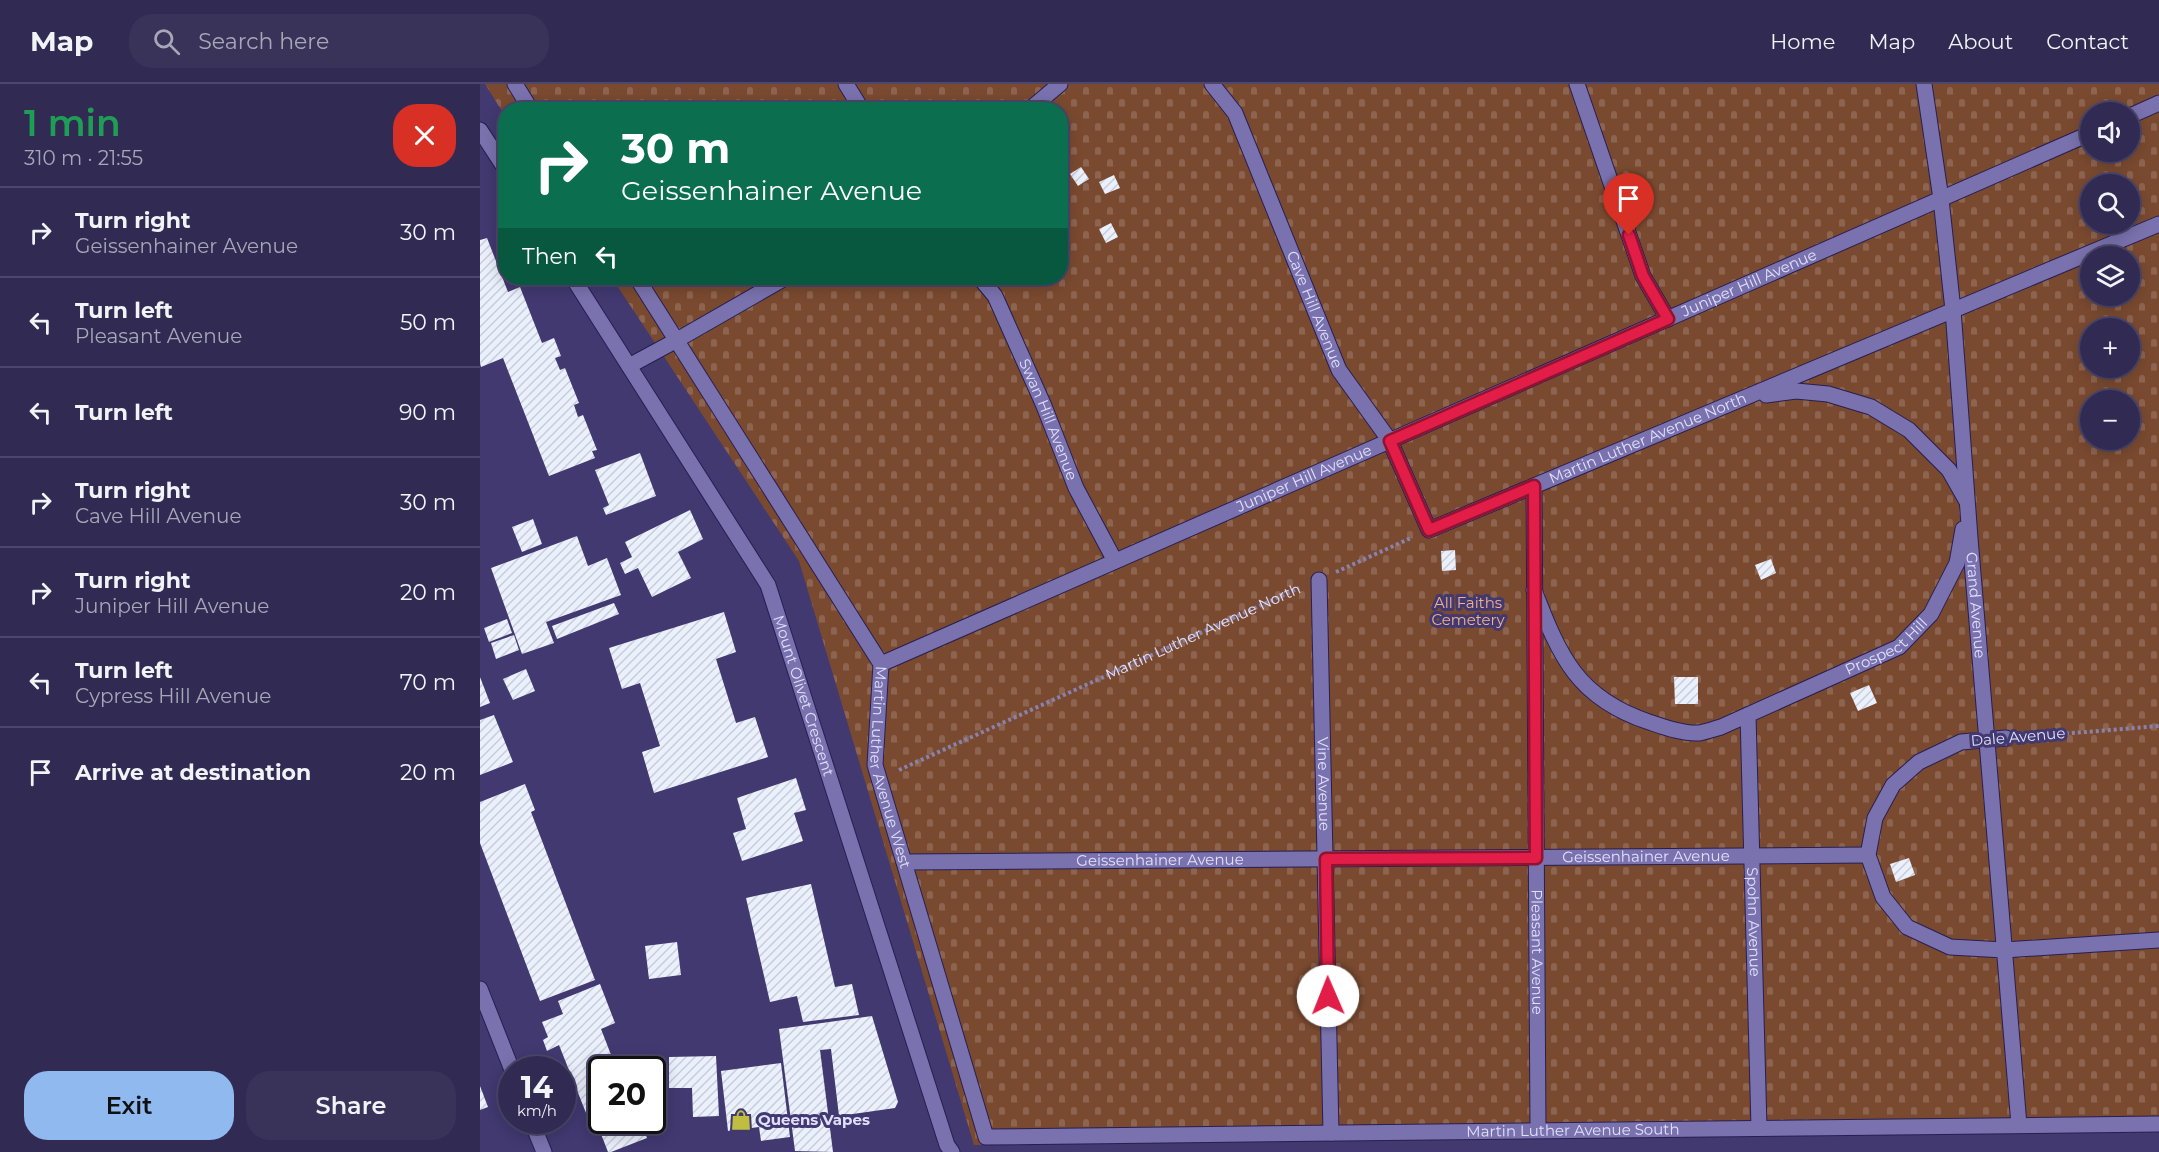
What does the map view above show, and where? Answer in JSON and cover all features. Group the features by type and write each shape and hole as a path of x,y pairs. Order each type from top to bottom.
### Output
{"street":[{"path":"515,84 526,102"},
{"path":"846,84 857,102"},
{"path":"1039,102 1060,84"},
{"name":"Cave Hill Avenue","path":"1212,84 1235,113 1339,370 1390,441 1429,530"},
{"path":"1577,84 1643,276 1668,319"},
{"name":"Grand Avenue","path":"1924,84 1941,199 1953,310 2019,1125"},
{"path":"2140,112 2159,103"},
{"path":"480,130 498,158"},
{"name":"Juniper Hill Avenue","path":"881,664 2080,138"},
{"name":"Martin Luther Avenue North","path":"1429,530 2159,224"},
{"name":"Mount Olivet Crescent","path":"577,285 768,585 944,1134 952,1152"},
{"name":"Martin Luther Avenue West","path":"642,285 881,664 875,765 986,1137"},
{"path":"629,366 773,285"},
{"name":"Swan Hill Avenue","path":"986,285 995,296 1044,406 1076,488 1116,561"},
{"path":"1744,398 1796,391 1828,394 1871,407 1909,430 1949,470 1968,504"},
{"name":"Pleasant Avenue","path":"1534,486 1538,1130"},
{"name":"Prospect Hill","path":"1534,590 1563,658 1587,689 1624,714 1667,728 1697,733 1721,727 1899,647 1931,614 1957,563 1968,504"},
{"name":"Vine Avenue","path":"1319,580 1331,1133"},
{"name":"Spohn Avenue","path":"1748,715 1759,1128"},
{"name":"Dale Avenue","path":"1868,855 1875,818 1893,785 1919,762 1961,742 2006,738"},
{"path":"1868,855 1883,897 1907,927 1950,947 2004,950 2159,940"},
{"name":"Geissenhainer Avenue","path":"904,862 1868,855"},
{"path":"480,989 506,1056"},
{"name":"Martin Luther Avenue South","path":"986,1137 2159,1124"},
{"path":"537,1134 544,1152"}],"path":[{"name":"Martin Luther Avenue North","path":"879,779 1429,530"},
{"name":"Dale Avenue","path":"2006,738 2159,726"}],"green space":[{"name":"All Faiths Cemetery","path":"485,84 2159,84 2159,1132 974,1145 799,561 617,285 1068,285 1068,102 498,102 498,105"}],"building":[{"path":"1081,167 1089,179 1078,186 1070,174"},
{"path":"1114,175 1120,188 1105,194 1099,182"},
{"path":"1111,223 1118,237 1106,243 1099,229"},
{"path":"487,238 498,266 498,285 505,285 508,292 520,287 542,343 554,338 561,356 555,358 560,370 565,368 579,403 574,405 578,417 583,415 597,450 592,451 595,458 549,476 503,358 481,367 480,240"},
{"path":"640,453 656,496 606,515 603,508 609,505 595,470"},
{"path":"690,510 703,539 678,552 691,578 652,597 638,568 625,574 620,563 632,557 625,542"},
{"path":"533,519 542,544 522,552 512,527"},
{"path":"577,536 588,566 607,558 621,595 546,622 554,643 522,654 491,568"},
{"path":"1455,550 1456,570 1442,571 1441,551"},
{"path":"1771,559 1776,573 1761,580 1755,565"},
{"path":"614,603 619,614 557,639 552,626"},
{"path":"724,612 736,652 716,659 736,723 755,717 768,757 654,793 642,752 660,746 640,683 622,689 609,648"},
{"path":"507,619 512,633 489,642 484,628"},
{"path":"514,635 519,650 496,659 491,643"},
{"path":"526,669 535,691 513,700 503,679"},
{"path":"480,677 490,703 480,707"},
{"path":"1674,677 1698,677 1698,704 1675,704"},
{"path":"1869,685 1877,703 1858,711 1850,693"},
{"path":"494,715 513,762 480,775 480,720"},
{"path":"796,778 806,810 794,813 803,841 742,861 733,833 746,829 737,798"},
{"path":"525,784 535,810 531,812 595,980 540,1001 480,843 480,802"},
{"path":"1909,858 1915,875 1896,882 1890,864"},
{"path":"811,884 835,987 852,984 859,1015 803,1022 797,996 770,1002 746,898"},
{"path":"677,942 681,975 649,979 645,946"},
{"path":"600,984 615,1023 601,1029 612,1056 588,1056 588,1118 576,1088 576,1056 563,1056 559,1045 547,1051 543,1040 548,1037 542,1022 563,1014 558,1001"},
{"path":"872,1016 898,1102 895,1108 839,1116 831,1049 820,1050 833,1152 795,1151 779,1029"},
{"path":"716,1056 719,1116 693,1117 692,1088 669,1088 669,1057"},
{"path":"781,1063 790,1137 761,1141 759,1127 728,1131 721,1071"},
{"path":"480,1086 488,1107 480,1110"},
{"path":"601,1134 645,1134 647,1138 608,1152"}],"place":[{"name":"Queens Vapes","path":"741,1120"}],"route":[{"path":"1328,996 1326,859 1536,858 1534,486 1429,530 1390,441 1668,319 1643,276 1629,235"}]}
